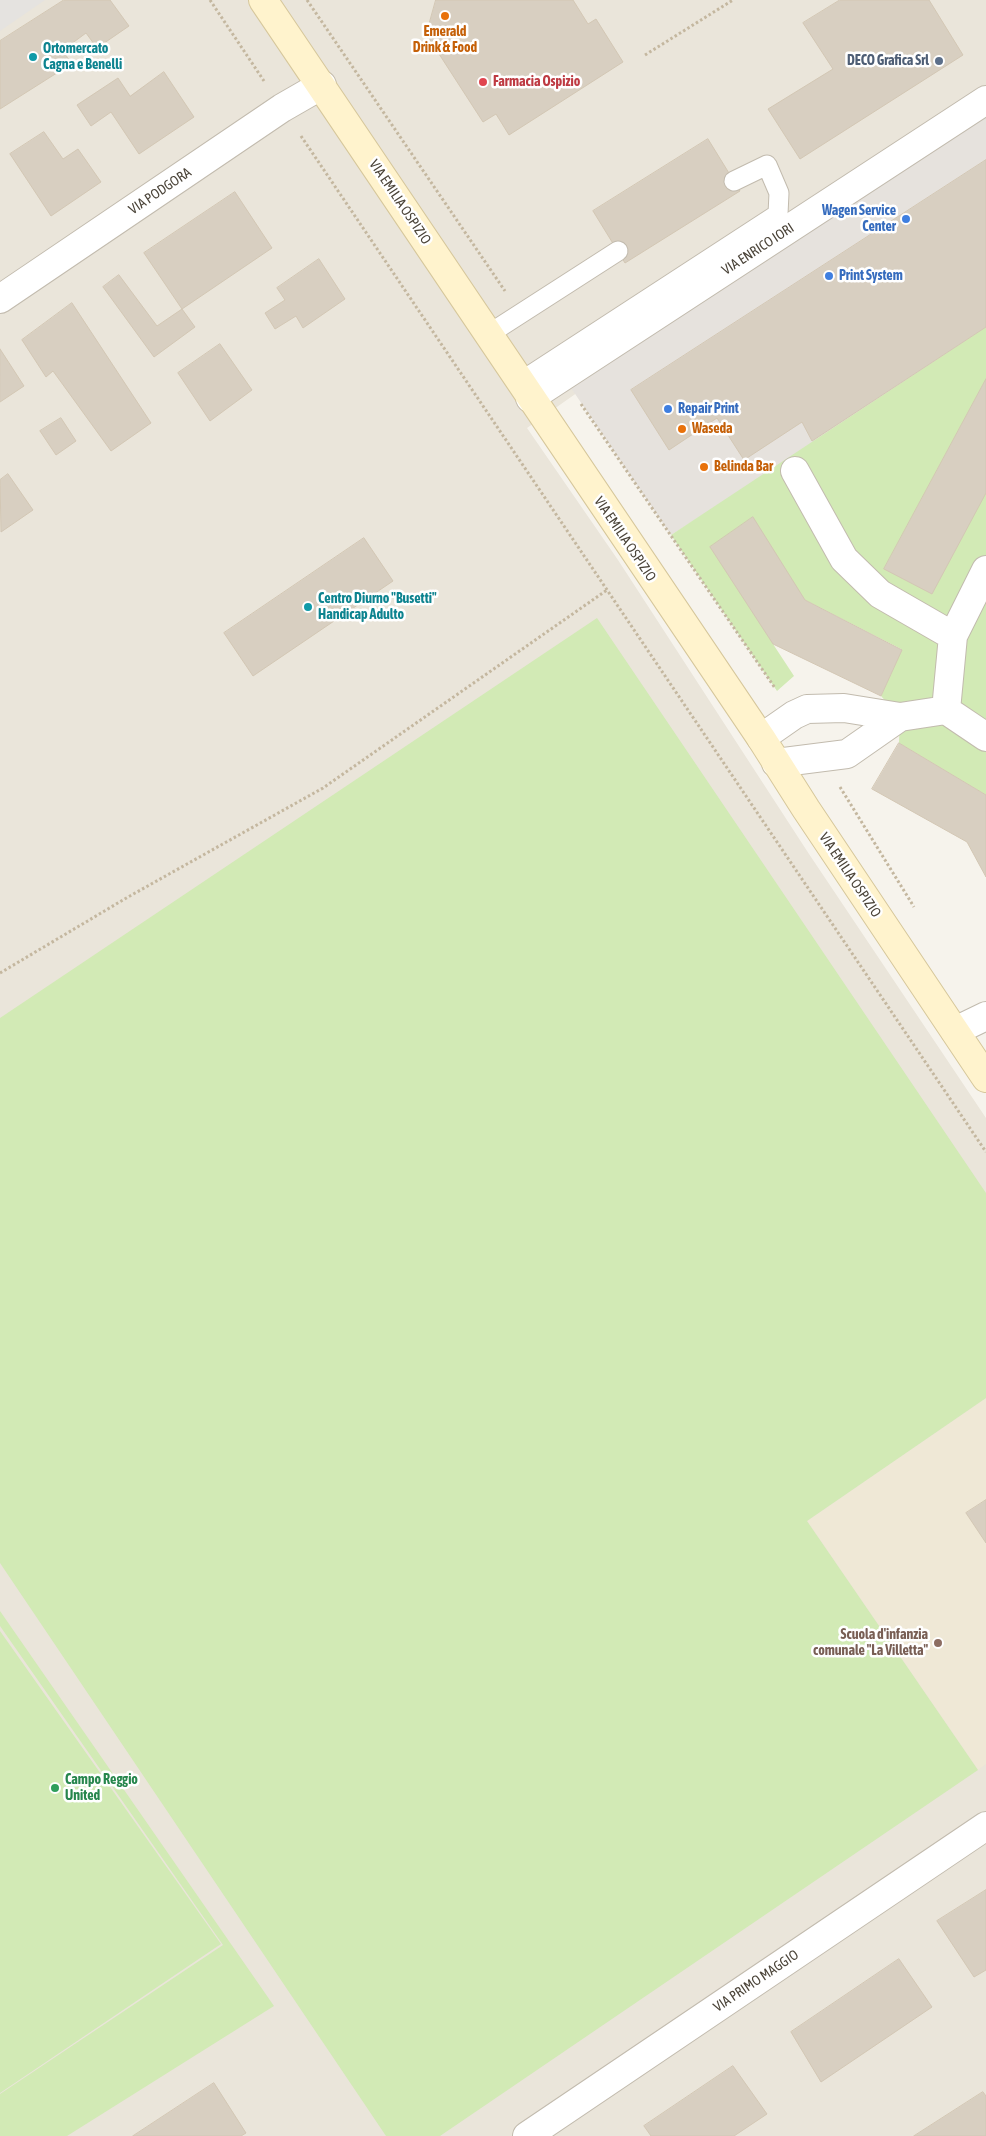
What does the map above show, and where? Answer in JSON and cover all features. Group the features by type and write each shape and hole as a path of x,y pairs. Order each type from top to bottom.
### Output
{"main road":[{"name":"VIA EMILIA OSPIZIO","path":"263,0 761,738 986,1078"}],"street":[{"name":"VIA PODGORA","path":"0,299 282,108 322,85"},
{"name":"VIA ENRICO IORI","path":"525,390 562,376 986,100"},
{"path":"795,471 844,560 880,594 952,636"},
{"path":"946,710 952,636 982,587"},
{"path":"761,738 794,715 807,709 844,708 900,717 946,710 986,737"},
{"path":"776,763 846,754 900,717"},
{"path":"955,1031 986,1016"},
{"name":"VIA PRIMO MAGGIO","path":"527,2136 986,1826"}],"lane":[{"path":"525,390 778,214 779,193 766,165 734,180"},
{"path":"488,334 618,251"}],"path":[{"path":"210,0 986,1152"},
{"path":"307,0 520,313"},
{"path":"645,55 733,0"},
{"path":"562,376 794,715"},
{"path":"0,973 128,897 323,788 607,590"},
{"path":"821,756 918,914"}],"shaded area":[{"path":"0,0 986,0 986,105 527,428 618,560 809,854 986,1118 986,2136 0,2136"},
{"path":"0,0 45,0 0,31"},
{"path":"986,91 986,336 671,535 552,360"},
{"name":"Scuola d'infanzia comunale \"La Villetta\"","path":"986,1398 986,1764 978,1770 807,1521"}],"green space":[{"path":"986,327 986,795 899,743 900,717 881,696 901,649 805,600 773,644 794,676 777,691 671,535"},
{"path":"597,618 986,1193 986,1398 807,1521 978,1770 440,2136 386,2136 0,1563 0,1018"},
{"path":"0,1611 274,2006 67,2136 0,2136 0,2094 223,1945 0,1626"},
{"name":"Campo Reggio United","path":"0,1631 221,1944 0,2093"}],"building":[{"name":"Ortomercato Cagna e Benelli","path":"64,0 110,0 129,26 97,48 86,33 63,50 71,64 0,109 0,41"},
{"path":"436,0 573,0 588,24 596,19 623,62 509,135 496,114 483,122 430,40 428,28"},
{"path":"840,0 929,0 963,55 800,159 768,109 833,69 803,23"},
{"path":"164,72 194,117 139,154 111,112 91,126 77,105 118,78 130,96"},
{"path":"44,132 63,159 78,149 101,182 51,216 10,154"},
{"path":"708,139 740,191 625,263 593,211"},
{"path":"986,160 986,327 812,441 802,422 744,460 717,418 669,450 631,390"},
{"path":"235,192 272,248 182,309 144,253"},
{"path":"319,259 345,299 303,328 296,316 275,329 265,313 285,300 277,288"},
{"path":"119,275 157,326 182,309 195,327 154,357 103,287"},
{"path":"72,303 151,423 111,451 53,371 46,377 22,340"},
{"path":"220,344 252,390 210,421 178,373"},
{"path":"0,349 24,386 0,402"},
{"path":"986,379 986,493 932,594 884,569"},
{"path":"61,418 76,441 56,455 40,431"},
{"path":"8,474 33,510 1,532 0,480"},
{"path":"753,517 805,600 902,650 881,696 773,644 710,547"},
{"name":"Centro Diurno \"Busetti\" Handicap Adulto","path":"364,538 393,581 253,676 224,633"},
{"path":"899,743 986,795 986,877 967,842 872,789"},
{"path":"986,1500 986,1543 966,1513"},
{"path":"986,1890 986,1970 974,1977 937,1921"},
{"path":"899,1959 932,2007 821,2082 791,2032"},
{"path":"733,2066 767,2114 734,2136 651,2136 644,2126"},
{"path":"214,2083 246,2133 241,2136 133,2136"},
{"path":"983,2092 986,2096 986,2136 914,2136"}],"place":[{"name":"Emerald Drink & Food","path":"445,16"},
{"name":"Ortomercato Cagna e Benelli","path":"33,57"},
{"name":"DECO Grafica Srl","path":"939,61"},
{"name":"Farmacia Ospizio","path":"483,82"},
{"name":"Wagen Service Center","path":"906,219"},
{"name":"Print System","path":"829,276"},
{"name":"Repair Print","path":"668,409"},
{"name":"Waseda","path":"682,429"},
{"name":"Belinda Bar","path":"704,467"},
{"name":"Centro Diurno \"Busetti\" Handicap Adulto","path":"308,607"},
{"name":"Scuola d'infanzia comunale \"La Villetta\"","path":"938,1643"},
{"name":"Campo Reggio United","path":"55,1788"}]}
